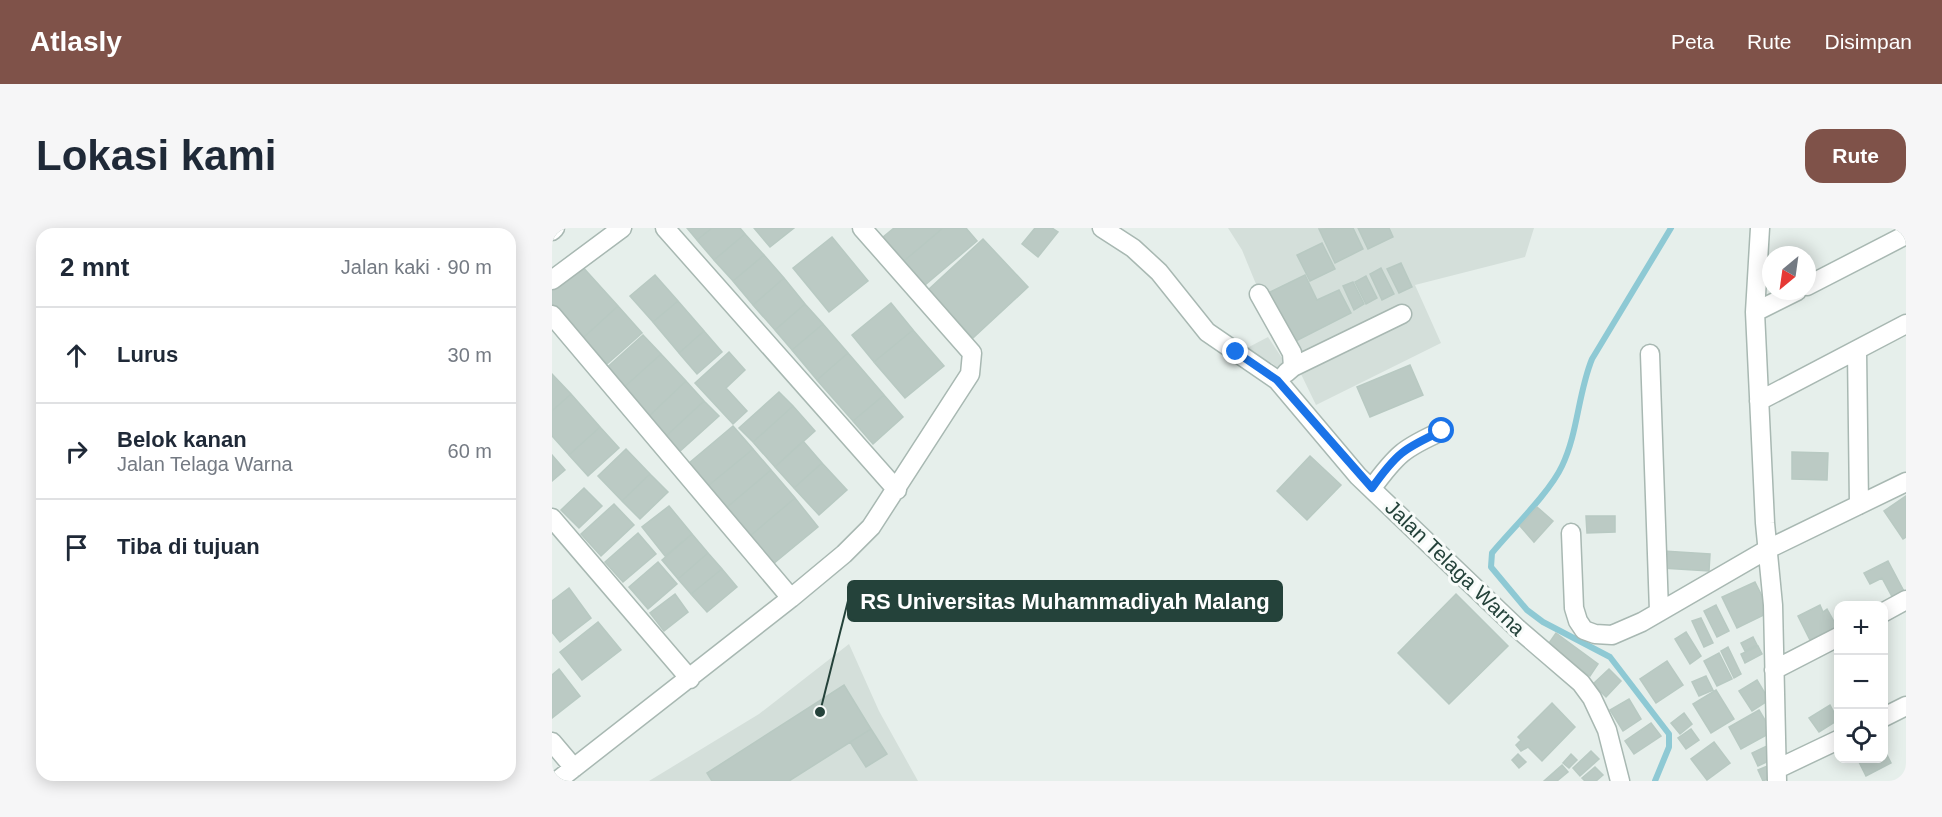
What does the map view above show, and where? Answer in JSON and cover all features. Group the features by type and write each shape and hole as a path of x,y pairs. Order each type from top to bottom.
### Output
{"street":[{"path":"552,280 622,228"},
{"path":"665,228 897,490"},
{"path":"557,781 690,679 844,554 871,527 897,490 970,374 972,353 862,228"},
{"name":"Jalan Telaga Warna","path":"1102,228 1133,248 1159,272 1207,332 1277,380 1351,468 1517,628 1581,683 1592,698 1607,730 1620,781"},
{"path":"1760,228 1755,312 1773,605 1777,775 1834,743"},
{"path":"1816,281 1906,235"},
{"path":"1259,294 1293,353 1293,367"},
{"path":"1755,312 1779,300"},
{"path":"552,315 791,598"},
{"path":"1277,380 1293,367 1402,315"},
{"path":"1759,401 1906,324"},
{"path":"1857,351 1859,505"},
{"path":"1650,354 1659,611"},
{"path":"1372,488 1394,458 1408,446 1442,431"},
{"path":"1571,533 1574,609 1584,630 1594,634 1612,635 1642,622 1768,549 1906,482"},
{"path":"552,518 690,679"},
{"path":"1888,610 1906,600"},
{"path":"1774,670 1834,640"},
{"path":"1888,715 1906,706"},
{"path":"552,742 574,768"}],"shaded area":[{"path":"1228,228 1534,228 1525,257 1415,285 1441,343 1316,405 1301,374 1290,380 1273,364 1247,348 1268,337 1282,358 1286,357 1242,250"},
{"path":"849,644 879,711 918,781 649,781 759,714"}],"building":[{"path":"687,228 712,228 697,240"},
{"path":"712,228 740,228 745,234 714,260 697,240"},
{"path":"754,228 794,228 770,247"},
{"path":"894,228 943,228 904,261 883,237"},
{"path":"943,228 966,228 977,241 925,285 904,261"},
{"path":"1035,228 1052,228 1058,232 1038,257 1022,244"},
{"path":"1353,228 1363,249 1335,263 1319,229"},
{"path":"1358,228 1389,228 1393,237 1368,249"},
{"path":"745,234 764,255 733,281 714,260"},
{"path":"832,237 868,281 829,312 793,268"},
{"path":"983,239 1028,287 973,338 928,290"},
{"path":"1322,243 1335,269 1310,281 1297,255"},
{"path":"764,255 784,278 753,305 733,281"},
{"path":"1401,263 1412,287 1399,293 1387,269"},
{"path":"580,264 618,306 583,338 552,304 552,290"},
{"path":"1381,268 1394,294 1382,300 1370,274"},
{"path":"655,275 678,301 653,322 630,296"},
{"path":"1305,275 1317,300 1339,290 1351,313 1290,344 1266,294"},
{"path":"1366,276 1377,298 1366,304 1355,282"},
{"path":"784,278 805,304 775,330 753,305"},
{"path":"1353,282 1364,304 1354,310 1343,286"},
{"path":"678,301 704,331 679,353 653,322"},
{"path":"891,303 913,330 874,362 852,335"},
{"path":"805,304 823,324 792,350 775,330"},
{"path":"618,306 642,333 607,364 583,338"},
{"path":"823,324 848,353 817,380 792,350"},
{"path":"913,330 944,366 905,398 874,362"},
{"path":"704,331 722,352 697,374 679,353"},
{"path":"643,335 661,354 620,391 602,372"},
{"path":"729,352 745,370 726,388 747,411 733,424 695,383"},
{"path":"848,353 884,395 853,421 817,380"},
{"path":"661,354 686,381 646,419 620,391"},
{"path":"1410,365 1423,395 1370,417 1357,387"},
{"path":"552,374 571,394 552,411"},
{"path":"686,381 704,401 664,438 646,419"},
{"path":"779,392 793,406 753,442 739,428"},
{"path":"571,394 600,427 569,455 552,436 552,411"},
{"path":"884,395 903,417 873,444 853,421"},
{"path":"704,401 719,416 678,453 664,438"},
{"path":"793,406 815,431 775,467 753,442"},
{"path":"733,426 753,449 708,486 689,463"},
{"path":"600,427 619,448 588,476 569,455"},
{"path":"803,441 822,463 794,488 775,467"},
{"path":"626,449 650,474 622,501 598,476"},
{"path":"753,449 771,470 726,508 708,486"},
{"path":"1792,452 1828,453 1827,480 1792,479"},
{"path":"552,455 565,470 552,481"},
{"path":"1310,456 1341,485 1307,520 1277,491"},
{"path":"822,463 847,490 819,515 794,488"},
{"path":"771,470 795,498 750,536 726,508"},
{"path":"650,474 668,492 640,519 622,501"},
{"path":"584,488 602,506 579,528 561,510"},
{"path":"1906,496 1906,537 1903,539 1884,511"},
{"path":"795,498 818,527 773,564 750,536"},
{"path":"614,504 634,525 601,556 581,534"},
{"path":"669,506 692,534 665,556 642,527"},
{"path":"1537,507 1553,521 1534,542 1520,526"},
{"path":"1586,516 1615,516 1615,532 1587,533"},
{"path":"638,533 656,554 623,582 605,562"},
{"path":"692,534 708,553 678,579 662,560"},
{"path":"1663,551 1710,554 1709,571 1662,568"},
{"path":"708,553 722,569 691,594 678,579"},
{"path":"1888,561 1906,595 1896,604 1882,578 1870,584 1864,573"},
{"path":"658,562 677,584 648,609 629,587"},
{"path":"722,569 737,587 707,612 691,594"},
{"path":"1755,582 1770,612 1737,628 1722,597"},
{"path":"569,588 591,618 560,642 552,632 552,601"},
{"path":"675,594 688,612 664,631 650,613"},
{"path":"1456,594 1508,646 1449,704 1398,653"},
{"path":"1716,605 1729,631 1717,637 1704,611"},
{"path":"1820,605 1823,612 1827,609 1834,622 1834,628 1810,640 1798,616"},
{"path":"1701,618 1713,643 1704,647 1692,621"},
{"path":"598,622 621,650 582,680 560,652"},
{"path":"1686,632 1701,656 1690,664 1675,639"},
{"path":"1556,633 1598,664 1590,676 1547,646"},
{"path":"1753,637 1757,645 1745,651 1741,643"},
{"path":"1758,646 1762,654 1745,663 1741,654"},
{"path":"1728,647 1741,674 1734,678 1721,651"},
{"path":"1719,653 1732,679 1717,686 1704,661"},
{"path":"1667,661 1683,685 1656,703 1640,679"},
{"path":"559,669 580,696 552,718 552,675"},
{"path":"1609,669 1621,681 1606,697 1593,684"},
{"path":"1706,676 1713,690 1699,696 1692,682"},
{"path":"1757,680 1769,700 1752,711 1739,691"},
{"path":"844,685 871,729 789,781 712,781 707,773"},
{"path":"1716,690 1734,719 1711,733 1693,704"},
{"path":"1629,699 1641,719 1623,731 1610,710"},
{"path":"1552,703 1575,727 1542,761 1528,747 1521,751 1516,745 1521,740 1518,737"},
{"path":"1830,705 1834,712 1834,723 1819,732 1809,718"},
{"path":"1759,710 1772,732 1741,749 1729,727"},
{"path":"1684,713 1692,724 1680,734 1671,723"},
{"path":"1651,723 1661,736 1634,754 1625,741"},
{"path":"871,729 887,754 866,767 850,742"},
{"path":"1691,729 1699,740 1686,749 1678,738"},
{"path":"1714,742 1730,763 1707,780 1691,759"},
{"path":"1769,745 1775,758 1758,766 1752,753"},
{"path":"1591,751 1599,759 1580,776 1573,768"},
{"path":"1518,754 1526,762 1519,768 1512,760"},
{"path":"1571,754 1577,760 1569,768 1563,763"},
{"path":"1888,757 1891,763 1866,776 1860,763 1888,763"},
{"path":"1562,765 1568,772 1557,781 1544,781"},
{"path":"1770,765 1775,776 1763,781 1758,770"},
{"path":"1595,767 1603,775 1596,781 1585,781 1582,778"}],"waterway":[{"path":"1655,781 1669,747 1669,734 1610,657 1543,622 1527,610 1491,567 1492,553 1540,499 1562,466 1592,359 1671,228"}],"place":[{"name":"RS Universitas Muhammadiyah Malang","path":"820,712"}],"route":[{"path":"1236,352 1277,380 1358,476 1372,488 1394,458 1408,446 1442,431"}]}
